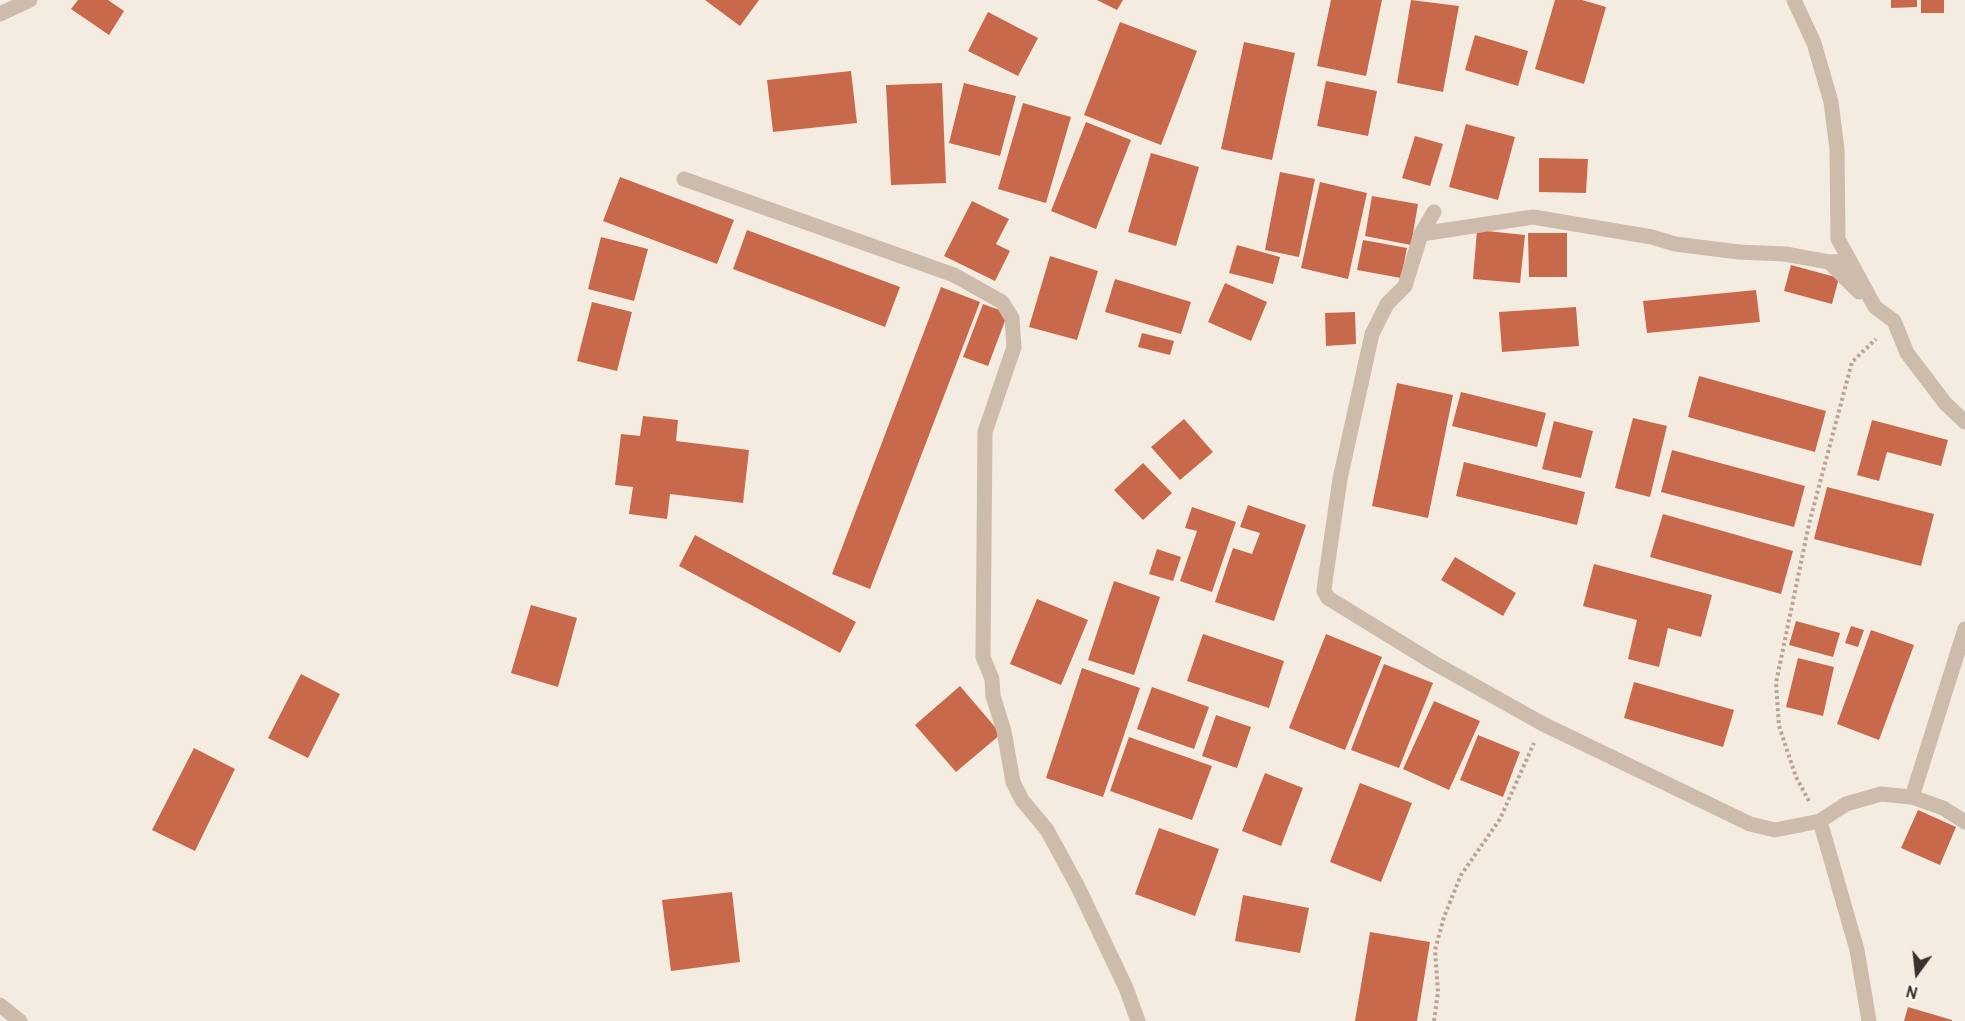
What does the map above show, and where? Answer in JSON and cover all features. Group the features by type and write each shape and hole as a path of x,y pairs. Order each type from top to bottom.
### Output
{"street":[{"path":"0,14 30,0"},
{"path":"1794,0 1814,43 1831,102 1837,149 1838,239 1875,308"},
{"path":"684,179 954,275 1002,302 1012,318 1014,346 985,432 983,657 992,680 993,696 1004,731 1013,782 1022,800 1047,830 1078,887 1126,988 1138,1021"},
{"path":"1434,212 1421,234 1405,286 1388,304 1372,334 1340,479 1324,591 1336,605 1543,724 1750,824 1775,830 1820,820 1846,804 1881,794 1912,796 1943,808 1965,822"},
{"path":"1421,234 1533,217 1652,237 1675,244 1739,252 1785,254 1829,262 1848,261"},
{"path":"1829,262 1875,308 1894,321 1907,353 1945,403 1965,423"},
{"path":"1912,796 1965,629"},
{"path":"1820,820 1857,950 1869,1021"},
{"path":"0,1005 20,1021"}],"path":[{"path":"1820,820 1796,777 1779,726 1776,683 1809,524 1852,362 1894,321"},
{"path":"1434,1021 1438,992 1436,950 1444,917 1461,875 1500,819 1543,724"}],"building":[{"path":"78,0 108,0 124,11 109,35 71,9"},
{"path":"705,0 759,0 740,26"},
{"path":"1097,0 1123,0 1117,10"},
{"path":"1331,0 1382,0 1366,76 1317,66"},
{"path":"1411,0 1459,6 1443,92 1397,83"},
{"path":"1555,0 1582,0 1606,7 1584,84 1535,69"},
{"path":"1891,0 1917,0 1917,7 1891,8"},
{"path":"1921,0 1944,0 1944,13 1921,13"},
{"path":"988,12 1038,38 1018,76 968,51"},
{"path":"1120,22 1197,51 1161,145 1084,115"},
{"path":"1475,35 1528,51 1518,86 1465,70"},
{"path":"1244,42 1295,53 1272,160 1221,149"},
{"path":"851,71 857,123 773,132 767,80"},
{"path":"1326,81 1377,91 1368,136 1317,126"},
{"path":"942,83 946,183 891,185 886,85"},
{"path":"964,83 1016,96 1000,156 949,143"},
{"path":"1023,103 1071,117 1046,203 998,189"},
{"path":"1086,122 1131,140 1096,229 1051,211"},
{"path":"1466,124 1515,137 1498,200 1449,187"},
{"path":"1415,136 1443,144 1430,186 1402,178"},
{"path":"1151,153 1199,167 1176,246 1128,232"},
{"path":"1539,158 1588,159 1586,193 1539,192"},
{"path":"1280,172 1315,179 1299,257 1265,250"},
{"path":"620,177 734,220 717,264 603,221"},
{"path":"1320,182 1367,193 1348,279 1301,268"},
{"path":"1372,196 1418,204 1411,245 1365,236"},
{"path":"972,201 1009,219 996,244 1010,251 995,281 944,256"},
{"path":"747,230 900,287 885,327 733,269"},
{"path":"1477,230 1525,235 1520,283 1473,279"},
{"path":"1528,233 1567,233 1567,277 1529,277"},
{"path":"601,237 648,249 634,301 588,289"},
{"path":"1363,240 1407,248 1401,278 1357,270"},
{"path":"1237,245 1280,257 1273,284 1229,273"},
{"path":"1050,256 1098,271 1077,340 1029,327"},
{"path":"1791,265 1839,278 1832,304 1784,291"},
{"path":"1115,279 1191,302 1181,334 1105,312"},
{"path":"1225,283 1267,302 1251,341 1208,322"},
{"path":"941,287 980,302 870,589 832,574"},
{"path":"1756,290 1760,322 1647,333 1643,301"},
{"path":"592,302 632,312 617,371 577,361"},
{"path":"983,304 1008,313 988,366 963,357"},
{"path":"1576,307 1579,346 1502,352 1499,312"},
{"path":"1355,312 1356,344 1326,346 1325,313"},
{"path":"1142,333 1174,341 1170,355 1138,347"},
{"path":"1699,376 1826,411 1815,452 1688,417"},
{"path":"1397,383 1453,395 1428,518 1372,506"},
{"path":"1461,392 1546,413 1537,447 1452,426"},
{"path":"643,416 678,420 676,441 749,450 743,503 670,494 667,519 629,514 633,487 615,485 621,434 640,436"},
{"path":"1633,418 1667,426 1650,497 1615,488"},
{"path":"1184,419 1213,452 1180,480 1151,447"},
{"path":"1872,420 1948,440 1941,466 1887,452 1879,481 1857,475"},
{"path":"1554,421 1593,431 1581,478 1542,469"},
{"path":"1672,450 1805,486 1794,527 1661,492"},
{"path":"1464,462 1585,492 1577,525 1456,496"},
{"path":"1143,463 1172,493 1143,520 1114,490"},
{"path":"1827,487 1934,514 1921,566 1814,539"},
{"path":"1248,505 1306,525 1274,621 1215,602 1233,548 1252,554 1260,533 1240,527"},
{"path":"1192,507 1236,522 1212,592 1180,581 1197,531 1185,528"},
{"path":"1663,514 1793,551 1781,594 1650,557"},
{"path":"695,535 856,622 840,653 679,566"},
{"path":"1157,549 1181,557 1173,581 1149,574"},
{"path":"1455,557 1516,593 1503,616 1441,580"},
{"path":"1594,564 1712,595 1701,637 1668,628 1659,667 1628,659 1637,620 1583,606"},
{"path":"1114,581 1160,597 1134,675 1088,660"},
{"path":"1037,599 1088,620 1061,685 1010,664"},
{"path":"531,605 577,618 558,687 511,673"},
{"path":"1796,621 1840,633 1833,657 1789,645"},
{"path":"1851,626 1864,630 1858,647 1845,643"},
{"path":"1871,630 1914,645 1879,740 1837,724"},
{"path":"1203,634 1284,661 1269,708 1187,681"},
{"path":"1326,634 1382,657 1345,750 1289,728"},
{"path":"1798,658 1834,667 1823,716 1786,707"},
{"path":"1384,664 1433,683 1399,768 1351,750"},
{"path":"1082,668 1140,688 1103,797 1046,778"},
{"path":"301,674 340,694 308,758 268,738"},
{"path":"1634,682 1734,710 1723,747 1624,718"},
{"path":"960,686 1001,734 956,772 915,725"},
{"path":"1152,687 1209,707 1194,749 1137,729"},
{"path":"1434,701 1480,721 1449,790 1403,769"},
{"path":"1216,715 1251,727 1237,768 1202,756"},
{"path":"1478,735 1520,752 1503,797 1460,780"},
{"path":"1129,737 1212,766 1192,820 1110,791"},
{"path":"194,748 235,769 195,851 152,830"},
{"path":"1265,773 1303,788 1281,846 1242,831"},
{"path":"1360,783 1412,803 1381,882 1330,862"},
{"path":"1918,810 1956,827 1940,865 1901,848"},
{"path":"1159,828 1219,849 1195,916 1135,894"},
{"path":"732,892 740,962 671,971 662,900"},
{"path":"1243,895 1309,908 1300,953 1235,941"},
{"path":"1370,932 1430,942 1417,1021 1355,1021"},
{"path":"1908,1007 1952,1020 1952,1021 1904,1021"}]}
